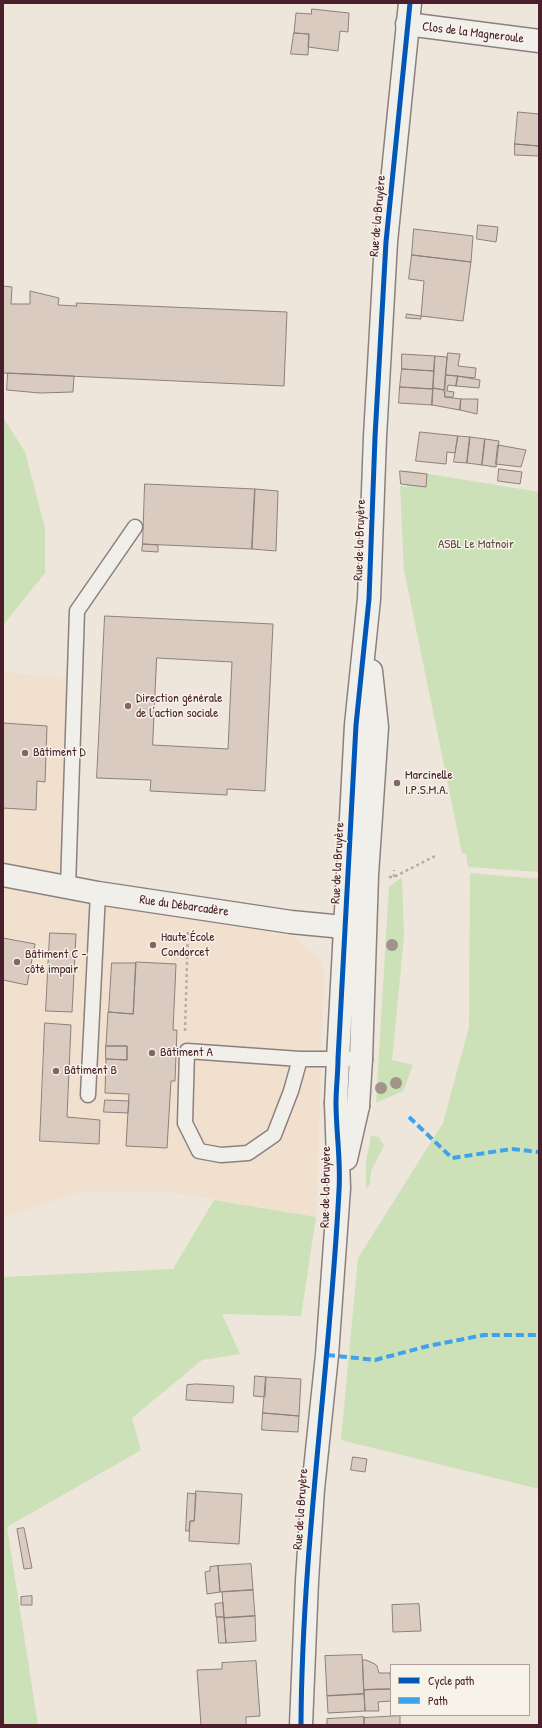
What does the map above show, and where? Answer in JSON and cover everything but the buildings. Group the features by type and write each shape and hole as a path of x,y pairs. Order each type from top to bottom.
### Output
{"street":[{"name":"Rue de la Bruyère","path":"339,1188 358,1106 361,1059 356,928 356,725 366,626 386,242 410,3"},
{"name":"Clos de la Magneroule","path":"407,24 539,41"},
{"name":"Rue de la Bruyère","path":"301,1725 313,1489 327,1355 339,1188 336,1103 338,1059 356,928 367,875 377,727 366,626"},
{"name":"Rue du Débarcadère","path":"3,875 98,893 291,922 356,928"}],"lane":[{"path":"68,887 77,611 134,528"},
{"path":"88,1095 98,893"},
{"path":"300,1059 291,1091 274,1135 248,1153 221,1155 198,1151 185,1123 187,1051 300,1059 361,1059"}],"path":[{"path":"367,875 394,877 437,855"},
{"path":"394,870 394,877"},
{"path":"187,1051 185,1021 189,906"}],"shaded area":[{"name":"Haute École Condorcet","path":"3,672 69,678 58,897 292,936 321,962 324,972 316,1217 171,1192 80,1192 3,1218"}],"green space":[{"path":"3,417 25,452 45,528 45,573 3,625"},
{"name":"ASBL Le Matnoir","path":"405,470 539,492 539,872 468,867 466,854 462,853 404,570 400,486 407,487"},
{"path":"470,873 539,879 539,1489 341,1440 358,1258 443,1123 469,1027"},
{"path":"402,877 404,937 392,1060 413,1065 403,1091 376,1103 389,887"},
{"path":"371,1136 379,1137 384,1146 371,1171 370,1184 366,1189 366,1162"},
{"path":"214,1200 316,1217 301,1316 222,1314 240,1354 202,1360 132,1418 141,1450 7,1527 38,1725 3,1725 3,1277 173,1269"}],"marked path":[{"path":"409,1117 452,1158 512,1149 539,1152"},
{"path":"327,1355 375,1360 428,1346 484,1335 539,1335"}],"cycle path":[{"path":"301,1725 306,1591 335,1257 339,1190 336,1092 356,725 369,599 375,437 386,242 410,3"}],"place":[{"name":"Direction générale de l'action sociale","path":"128,706"},
{"name":"Bâtiment D","path":"25,753"},
{"name":"Marcinelle I.P.S.M.A.","path":"397,783"},
{"name":"Haute École Condorcet","path":"153,945"},
{"name":"Bâtiment C - côté impair","path":"17,962"},
{"name":"Bâtiment A","path":"152,1053"},
{"name":"Bâtiment B","path":"56,1071"}]}
